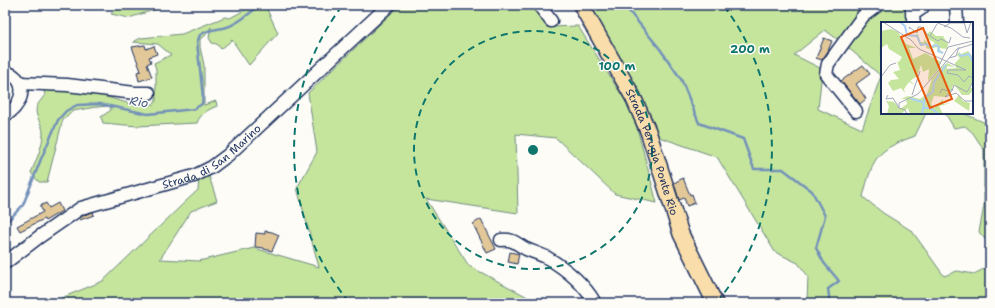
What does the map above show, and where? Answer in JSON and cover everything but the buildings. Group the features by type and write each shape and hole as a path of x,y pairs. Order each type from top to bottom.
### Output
{"main road":[{"name":"Strada Perugia Ponte Rio","path":"582,5 634,97 648,131 681,234 715,303"}],"street":[{"name":"Strada di San Marino","path":"5,263 81,208 194,176 212,167 228,155 389,5"},
{"path":"539,5 551,21"},
{"path":"856,111 826,74 828,64 863,16 878,5"},
{"path":"912,14 922,8 922,5"},
{"path":"956,5 957,22"},
{"path":"5,72 14,76 20,83 22,90 19,104 14,110 5,115"},
{"path":"20,83 67,85 135,93 149,93"},
{"path":"501,240 510,240 545,257 565,269 591,295 595,303"}],"green space":[{"path":"118,5 169,5 129,18 111,14"},
{"path":"254,5 265,5 278,33 249,65 232,40 221,49 217,44 212,43 209,38 211,27 205,36 200,39 200,47 204,65 204,105 216,101 217,106 205,112 197,123 137,126 103,123 101,117 111,110 110,106 73,111 63,119 47,182 39,182 31,173 43,138 43,129 36,110 45,95 43,87 83,90 134,105 154,104 156,101 156,69 154,63 171,55 158,44 133,42 141,38 182,34 225,17 230,18"},
{"path":"400,5 429,8 432,5 532,5 549,27 578,26 633,113 657,203 615,194 556,138 516,134 518,213 426,199 469,266 539,303 49,303 103,281 198,190 199,179 204,175 209,176 217,201 191,211 160,259 199,261 254,248 319,267 297,188 317,152 308,93"},
{"path":"588,5 908,5 910,22 881,22 881,76 881,114 926,114 915,136 890,147 877,158 870,171 863,197 883,213 912,231 944,276 957,271 974,274 990,266 990,303 807,303 808,276 798,263 775,252 717,157 659,137 629,77","holes":["825,30 881,76 862,129 818,109 821,81 820,68 794,55"]},
{"path":"946,114 965,114 990,125 990,245 979,232 984,206 984,150 973,133 965,126 954,128"}],"waterway":[{"name":"Rio","path":"5,224 23,205 58,120 66,111 77,105 100,104 148,114 194,109 202,104 203,97 197,42 200,35 210,30 223,28 235,23 244,18 259,5"},
{"path":"624,5 660,49 681,79 699,123 743,139 754,169 783,169 812,191 825,216 816,248 824,263 839,281 828,289 830,303"}]}
